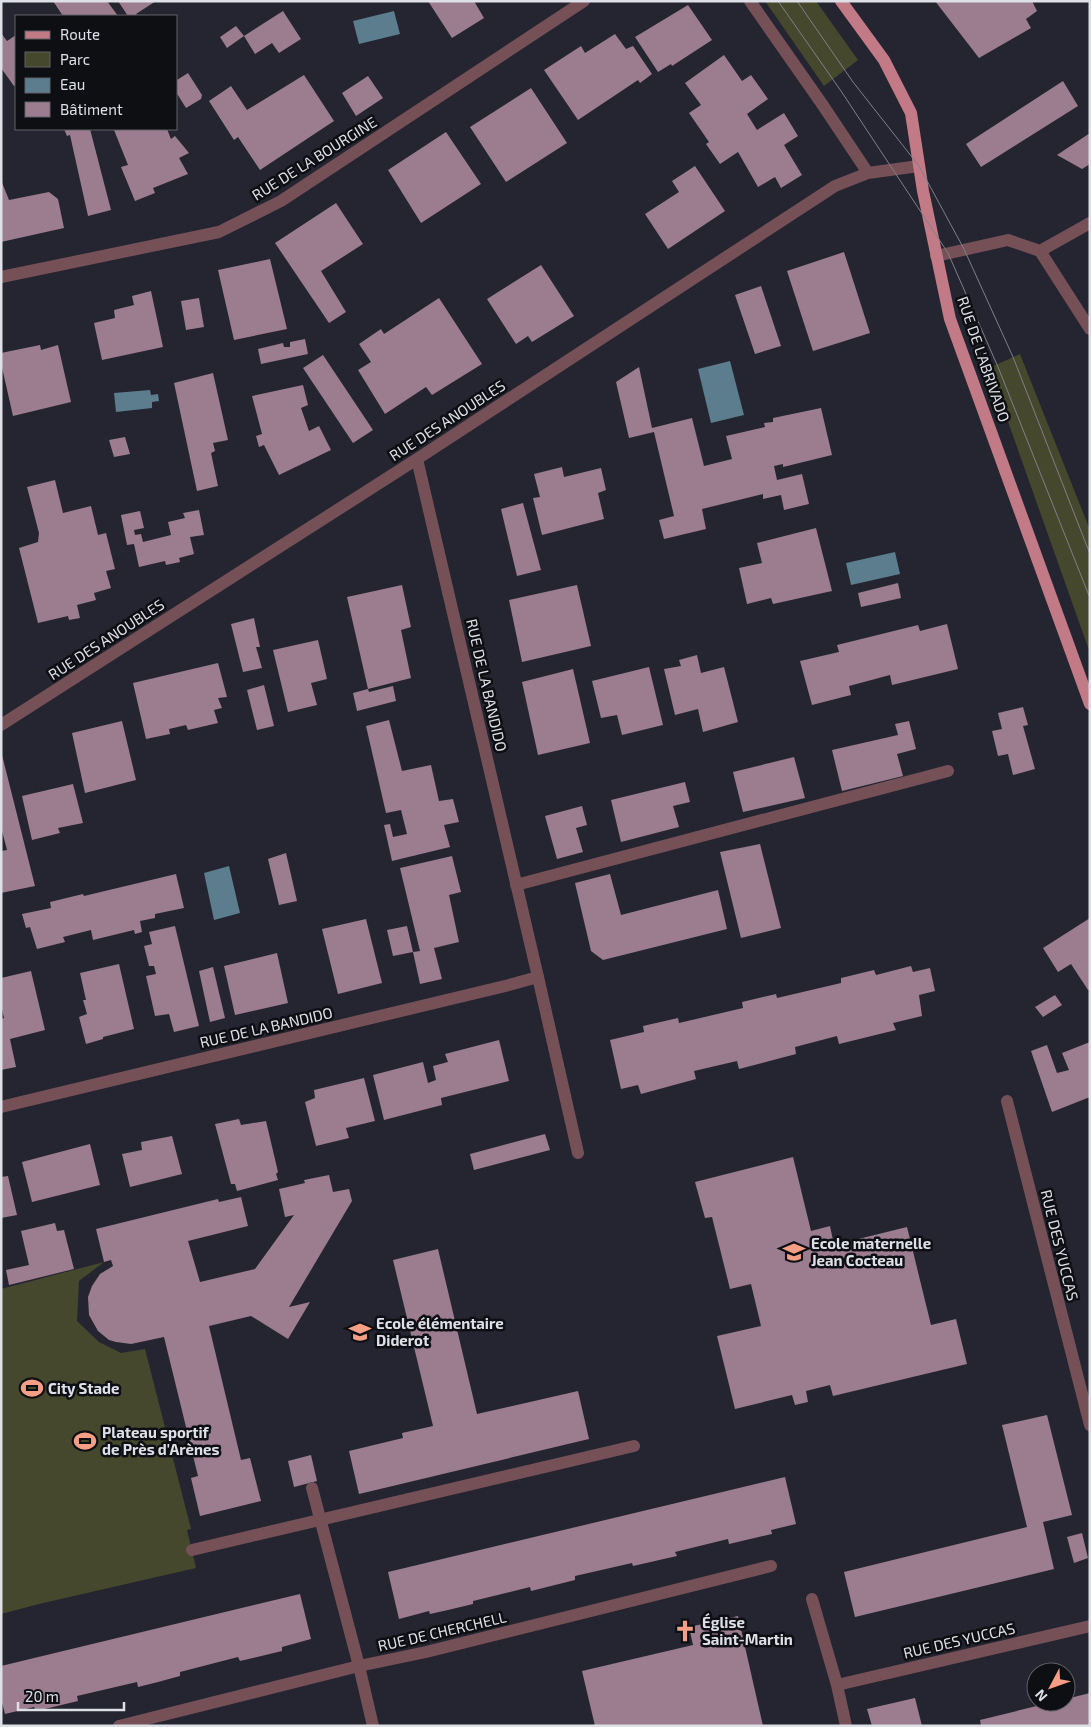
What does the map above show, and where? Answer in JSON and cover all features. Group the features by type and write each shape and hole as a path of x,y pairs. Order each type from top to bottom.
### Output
{"main road":[{"name":"RUE DE L'ABRIVADO","path":"841,1 884,60 910,113 936,256 950,319 1090,704"}],"street":[{"name":"RUE DE LA BOURGINE","path":"1,277 219,232 281,201 584,1"},
{"path":"750,1 868,173"},
{"name":"RUE DES ANOUBLES","path":"1,725 417,459 835,186 868,173 919,166"},
{"path":"1040,251 1090,223"},
{"path":"936,256 1008,240 1040,251 1090,329"},
{"name":"RUE DE LA BANDIDO","path":"417,459 578,1153"},
{"path":"516,885 948,771"},
{"name":"RUE DE LA BANDIDO","path":"1,1107 538,977"},
{"name":"RUE DES YUCCAS","path":"1007,1101 1090,1425"},
{"path":"192,1550 634,1446"},
{"path":"312,1488 373,1726"},
{"name":"RUE DE CHERCHELL","path":"119,1726 771,1566"},
{"path":"812,1599 837,1685 846,1726"},
{"name":"RUE DES YUCCAS","path":"837,1685 1090,1626"}],"green space":[{"path":"765,1 816,1 858,60 824,86"},
{"path":"1020,354 1090,530 1090,653 989,368"},
{"name":"Plateau sportif de Près d'Arènes","path":"104,1262 79,1281 77,1321 99,1342 121,1353 145,1349 191,1529 187,1530 196,1568 1,1614 1,1289"}],"water":[{"path":"394,11 400,34 359,44 353,21"},
{"path":"730,361 744,415 711,423 698,369"},
{"path":"150,390 151,395 158,394 159,401 152,402 152,408 116,412 114,393"},
{"path":"895,552 900,574 851,585 846,563"},
{"path":"229,866 240,913 214,920 204,873"}],"building":[{"path":"53,1 107,1 117,15 62,15"},
{"path":"118,1 156,1 137,15 127,15"},
{"path":"428,1 474,1 484,18 452,38"},
{"path":"935,1 1032,1 1037,11 1026,19 1031,28 979,58"},
{"path":"688,5 712,40 672,66 671,64 658,72 635,37"},
{"path":"283,11 301,39 279,53 272,43 255,54 244,36"},
{"path":"236,26 244,36 227,48 220,37"},
{"path":"1,33 7,41 15,36 15,86 1,68"},
{"path":"615,34 626,49 633,46 652,74 640,83 638,80 578,120 544,70 581,46 585,53"},
{"path":"724,55 742,81 751,75 768,99 747,114 757,130 784,113 798,136 784,145 802,175 781,188 775,177 758,187 738,152 720,164 706,144 709,142 689,113 701,105 685,83"},
{"path":"188,73 202,95 201,99 186,108 178,95 178,79"},
{"path":"304,75 334,121 260,170 238,137 234,140 209,101 231,86 247,110"},
{"path":"368,76 383,98 356,116 342,93"},
{"path":"1063,81 1078,106 981,167 966,144"},
{"path":"531,88 567,143 506,182 470,127"},
{"path":"64,130 90,130 111,210 88,216 70,135 67,136"},
{"path":"114,130 167,130 171,139 175,136 189,153 179,158 188,174 153,188 155,193 135,201 121,167 128,165"},
{"path":"446,132 481,184 421,223 388,170"},
{"path":"1090,133 1090,164 1082,169 1057,155"},
{"path":"695,166 725,211 668,249 645,214 679,192 672,181"},
{"path":"1,180 9,200 49,192 58,199 64,228 1,242"},
{"path":"336,203 363,244 321,271 346,312 329,323 275,243"},
{"path":"844,252 870,333 813,351 787,271"},
{"path":"270,259 287,329 234,340 218,270"},
{"path":"541,265 574,316 532,342 528,336 516,344 487,299"},
{"path":"761,286 781,346 755,354 735,295"},
{"path":"151,291 163,347 102,360 94,323 115,318 114,310 134,305 132,296"},
{"path":"199,298 204,327 186,330 181,301"},
{"path":"439,298 482,364 432,395 426,387 385,414 358,370 371,362 359,344 381,329 384,334"},
{"path":"305,339 308,354 261,364 258,349 283,343 284,347 290,347 290,342"},
{"path":"40,345 41,350 58,345 71,402 13,416 1,363 1,353"},
{"path":"323,355 373,430 353,443 303,368"},
{"path":"639,367 652,428 692,418 704,466 732,459 726,436 765,427 764,423 773,422 773,418 821,408 832,455 783,467 783,464 774,466 777,480 802,474 809,504 784,510 781,495 763,499 763,494 702,509 706,529 664,539 659,520 674,516 654,432 629,438 616,382"},
{"path":"213,373 228,440 213,443 215,451 211,453 218,486 197,491 174,383"},
{"path":"303,385 308,405 301,408 309,431 319,426 331,450 279,475 264,445 259,447 256,436 262,434 252,396"},
{"path":"125,437 130,454 114,457 109,440"},
{"path":"562,467 564,477 601,468 606,490 598,493 604,519 542,535 533,498 540,497 534,474"},
{"path":"55,480 63,513 91,506 98,535 106,533 115,569 106,571 111,588 94,593 96,600 77,605 80,618 69,620 68,616 38,623 19,548 38,542 39,533 27,487"},
{"path":"523,503 541,570 517,576 501,509"},
{"path":"199,510 204,535 190,537 194,554 179,558 180,562 166,565 165,561 139,567 134,544 127,545 121,515 140,511 144,528 134,530 135,535 141,534 143,542 171,535 168,522 185,518 183,513"},
{"path":"816,528 832,591 773,604 771,598 747,604 739,568 762,563 757,543"},
{"path":"898,583 901,598 861,607 858,593"},
{"path":"402,585 411,627 401,630 411,678 368,689 347,597"},
{"path":"577,585 591,646 522,662 509,600"},
{"path":"254,618 260,647 256,647 262,668 243,672 231,624"},
{"path":"947,624 958,669 892,685 890,675 849,686 851,695 812,705 800,661 839,652 837,645 918,625 920,631"},
{"path":"318,640 327,679 311,683 317,705 288,712 273,650"},
{"path":"697,655 701,673 724,667 738,722 703,732 698,709 675,715 664,669 681,666 679,660"},
{"path":"218,663 227,697 218,698 222,708 214,710 218,723 188,730 186,725 169,729 170,734 146,739 133,683"},
{"path":"649,667 663,725 622,735 617,715 601,718 592,681"},
{"path":"573,669 590,743 538,755 522,682"},
{"path":"264,685 274,726 257,730 247,690"},
{"path":"393,686 396,701 357,711 353,693 368,689 369,692"},
{"path":"1023,707 1028,725 1023,726 1035,769 1013,775 1008,754 998,756 992,731 1002,729 998,713"},
{"path":"389,720 402,771 431,765 439,801 453,799 459,822 444,825 450,847 392,861 384,825 390,824 393,837 407,834 401,810 386,813 366,726"},
{"path":"122,721 136,780 85,793 72,733"},
{"path":"909,721 916,749 897,754 903,776 842,791 832,750 898,735 895,724"},
{"path":"1,751 35,886 1,893 1,851 7,850 1,827"},
{"path":"794,757 805,798 743,812 733,772"},
{"path":"685,782 690,802 673,806 679,827 621,842 611,800"},
{"path":"73,784 83,823 58,828 60,833 32,840 22,796"},
{"path":"582,806 587,825 576,828 583,852 557,859 545,816"},
{"path":"760,844 781,928 741,938 720,852"},
{"path":"286,853 297,901 279,905 268,859"},
{"path":"452,856 461,892 449,895 459,942 434,948 442,979 420,984 413,952 420,951 400,868"},
{"path":"176,874 184,908 155,914 155,918 140,921 142,932 135,934 134,930 93,940 91,930 63,937 65,942 37,949 30,927 26,928 22,914 51,908 50,902 83,894 84,896"},
{"path":"610,874 621,915 718,890 727,929 603,960 591,951 575,883"},
{"path":"1090,918 1090,989 1088,990 1071,964 1058,972 1043,948"},
{"path":"366,919 382,983 338,994 322,929"},
{"path":"175,926 199,1026 174,1032 169,1014 155,1016 146,976 156,974 154,966 149,966 144,946 152,944 149,932"},
{"path":"407,926 413,952 393,956 387,930"},
{"path":"277,953 288,1003 235,1015 224,966"},
{"path":"119,964 134,1029 103,1037 103,1039 86,1044 79,1017 87,1014 83,1000 86,1000 80,973"},
{"path":"911,966 913,972 930,968 935,991 919,995 922,1016 893,1023 896,1030 839,1044 837,1036 795,1047 796,1054 739,1069 737,1061 694,1071 696,1079 641,1094 638,1085 621,1089 610,1040 644,1032 643,1026 678,1018 679,1023 743,1008 742,1002 776,994 777,998 841,983 841,978 874,970 876,975"},
{"path":"213,967 225,1018 210,1022 199,971"},
{"path":"31,971 45,1030 10,1039 16,1067 1,1070 1,1019 4,1018 1,1005 1,978"},
{"path":"1055,995 1062,1005 1043,1017 1035,1007"},
{"path":"499,1040 509,1081 441,1098 442,1105 384,1120 373,1075 423,1062 428,1083 436,1080 433,1066 448,1062 445,1054"},
{"path":"1090,1042 1090,1097 1052,1112 1031,1051 1047,1045 1057,1073 1069,1070 1062,1053"},
{"path":"364,1078 375,1121 346,1128 349,1138 316,1146 305,1102 315,1098 314,1090"},
{"path":"239,1119 241,1125 266,1121 278,1172 276,1174 278,1180 237,1191 235,1184 231,1184 215,1124"},
{"path":"545,1134 550,1150 474,1170 470,1154"},
{"path":"172,1136 182,1174 130,1187 122,1154 142,1150 141,1142"},
{"path":"90,1144 100,1185 32,1202 22,1162"},
{"path":"793,1157 811,1231 830,1226 834,1245 907,1227 931,1325 956,1319 967,1364 833,1396 830,1385 806,1391 808,1402 795,1405 792,1395 735,1409 717,1336 761,1326 751,1284 730,1289 712,1217 705,1218 695,1182"},
{"path":"329,1175 333,1192 349,1189 352,1201 289,1307 310,1302 288,1339 251,1316 209,1326 241,1460 250,1458 261,1501 200,1516 191,1478 198,1476 164,1337 131,1344 109,1340 98,1331 89,1315 88,1297 92,1286 100,1274 113,1266 111,1260 104,1262 96,1229 218,1199 219,1202 241,1197 248,1226 188,1241 200,1282 255,1269 294,1215 285,1217 279,1189 305,1183 304,1180"},
{"path":"8,1176 17,1215 1,1218 1,1177"},
{"path":"55,1223 57,1231 64,1230 74,1269 9,1285 6,1270 29,1265 21,1231"},
{"path":"438,1249 477,1414 578,1391 589,1439 359,1494 349,1451 403,1438 402,1433 433,1426 393,1260"},
{"path":"1047,1415 1072,1515 1043,1522 1054,1569 855,1617 844,1572 1027,1527 1002,1425"},
{"path":"311,1455 317,1481 294,1487 288,1461"},
{"path":"785,1477 796,1524 771,1530 772,1534 729,1544 728,1539 675,1552 677,1556 633,1566 632,1563 575,1576 575,1580 531,1591 530,1587 473,1601 473,1604 430,1614 429,1611 399,1619 388,1572"},
{"path":"1082,1533 1088,1558 1074,1563 1067,1537"},
{"path":"300,1594 311,1639 282,1647 282,1651 240,1661 238,1657 180,1672 180,1676 138,1687 137,1682 77,1696 78,1701 36,1711 34,1707 5,1714 1,1699 1,1666"},
{"path":"738,1616 763,1726 595,1726 582,1671 693,1645 689,1627"},
{"path":"1090,1693 1090,1726 981,1726 980,1720 1026,1709 1026,1712 1076,1712 1076,1696"},
{"path":"915,1698 922,1726 872,1726 867,1709"}],"tram line":[{"path":"778,1 841,91 948,253 998,367 1090,598"},
{"path":"797,1 853,82 919,166 964,249 1013,357 1090,554"}],"place":[{"name":"Ecole maternelle Jean Cocteau","path":"794,1252"},
{"name":"Ecole élémentaire Diderot","path":"360,1332"},
{"name":"City Stade","path":"32,1388"},
{"name":"Plateau sportif de Près d'Arènes","path":"85,1441"},
{"name":"Église Saint-Martin","path":"685,1631"}]}
